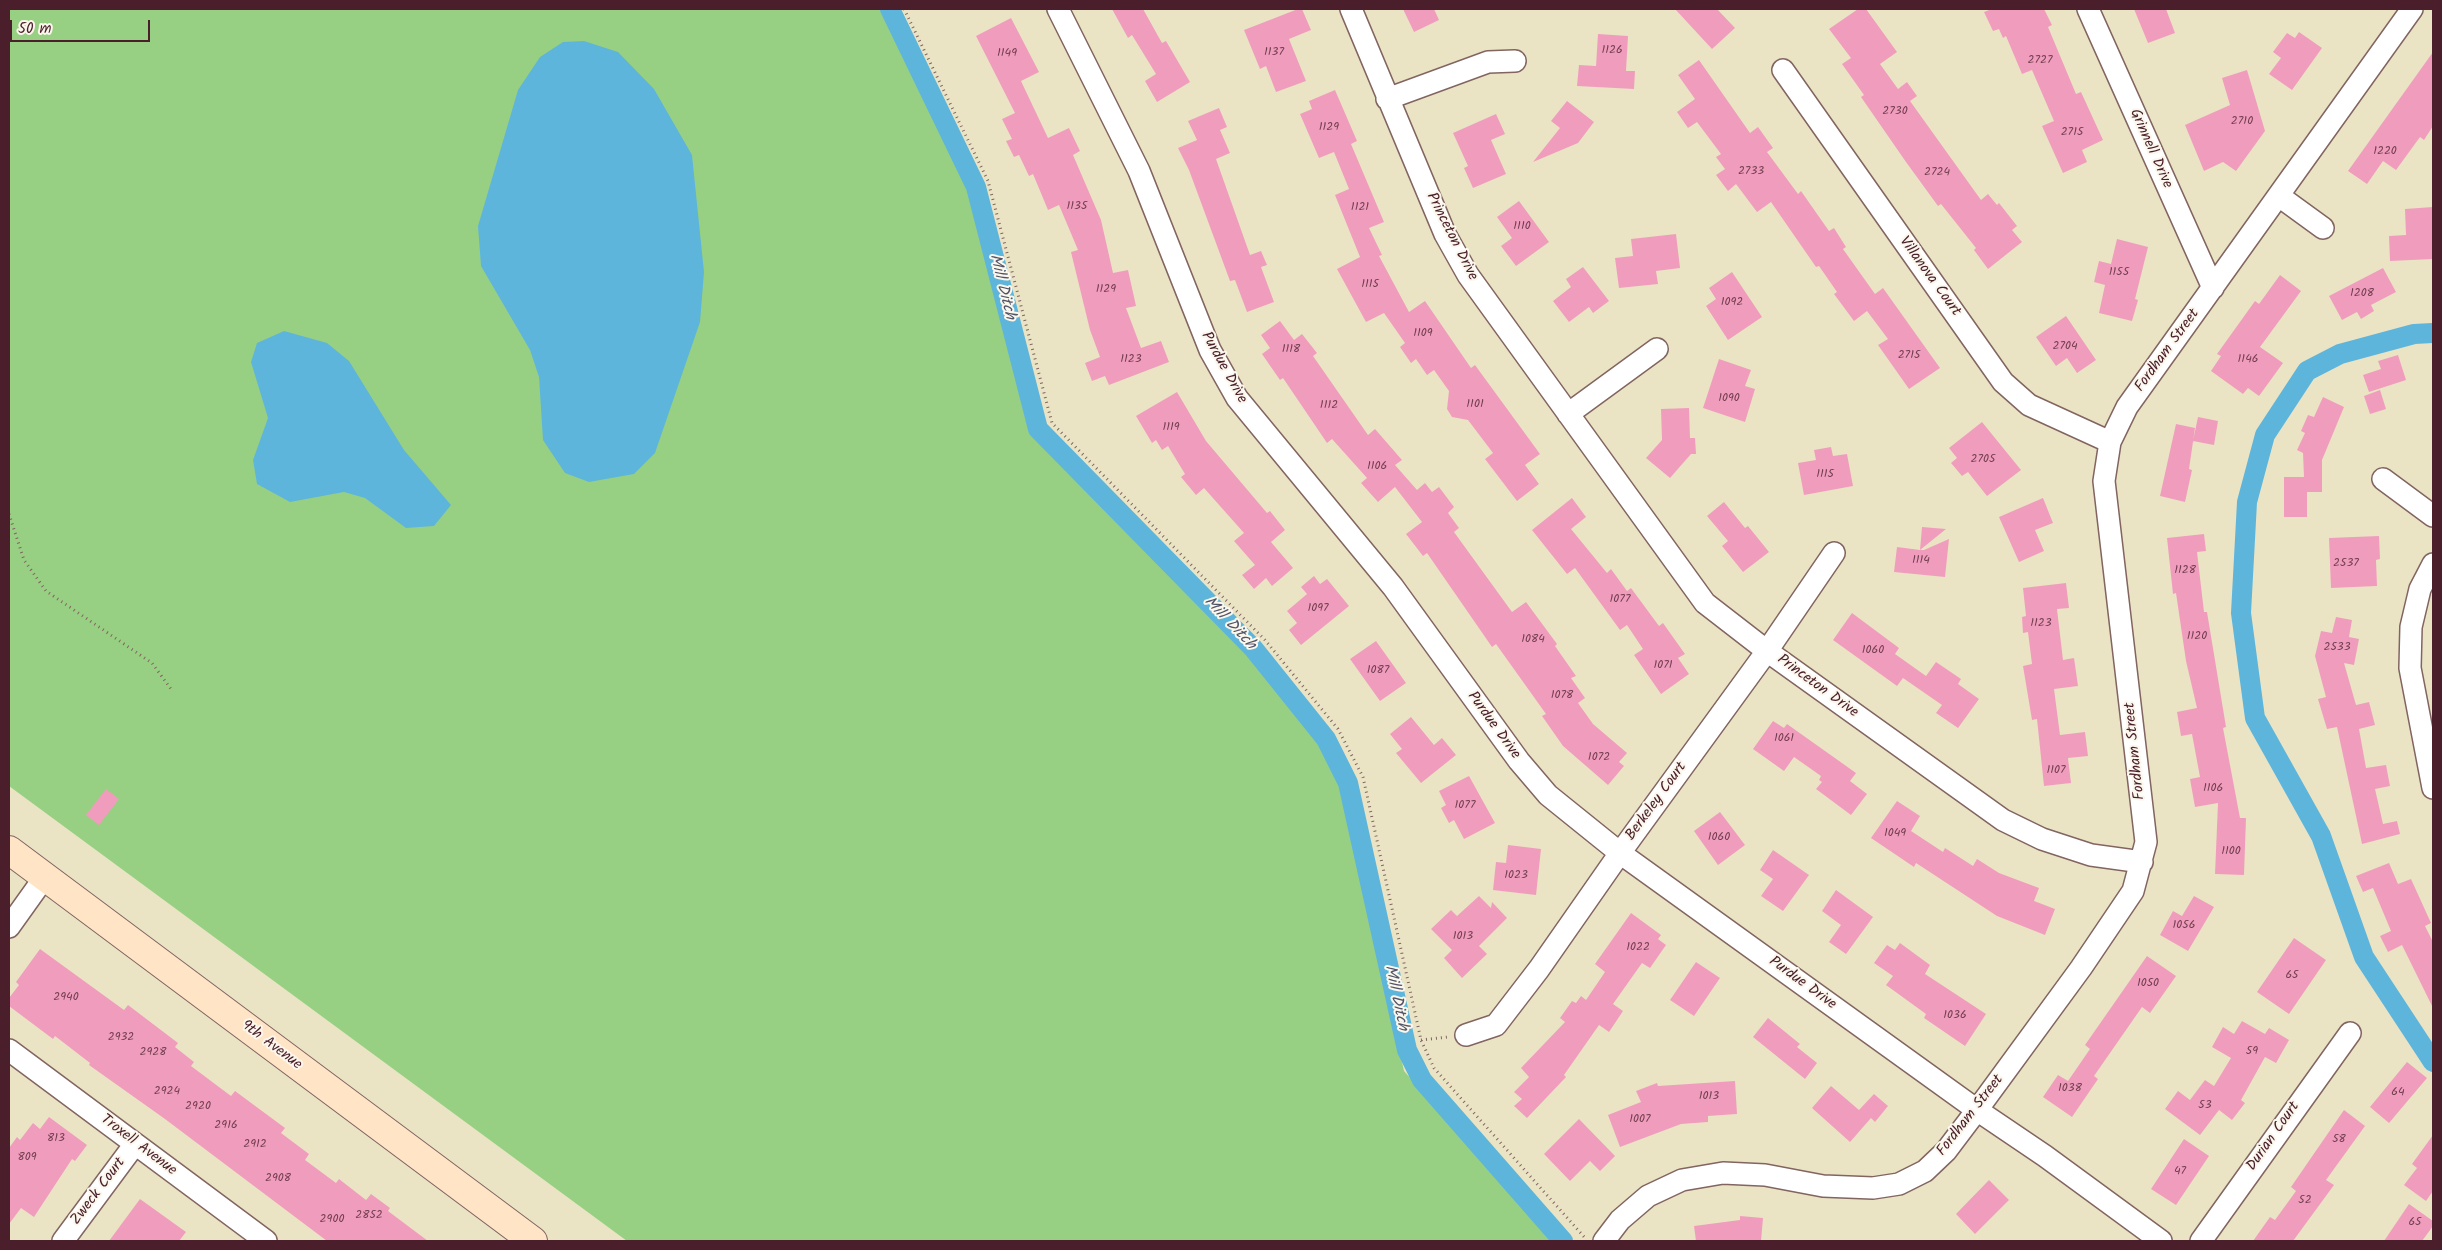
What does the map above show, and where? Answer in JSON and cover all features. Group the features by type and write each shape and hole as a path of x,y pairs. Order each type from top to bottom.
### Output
{"main road":[{"name":"9th Avenue","path":"9,850 44,878 534,1241"}],"street":[{"name":"Purdue Drive","path":"1058,9 1139,171 1210,350 1237,398 1393,587 1519,762 1548,795 1620,853 2161,1241"},
{"name":"Princeton Drive","path":"1351,9 1445,234 1468,275 1705,603 1767,651 2003,820 2042,839 2091,855 2142,862"},
{"name":"Grinnell Drive","path":"2088,9 2213,288"},
{"name":"Fordham Street","path":"1604,1241 1620,1220 1648,1196 1682,1180 1723,1173 1766,1175 1823,1186 1873,1188 1899,1184 1925,1171 1946,1151 1977,1110 2081,968 2128,899 2133,891 2146,842 2104,481 2110,442 2127,407 2412,9"},
{"path":"1387,99 1488,62 1515,61"},
{"name":"Villanova Court","path":"1783,70 2003,382 2029,405 2110,442"},
{"path":"2279,196 2322,228"},
{"path":"1568,414 1657,349"},
{"path":"2383,479 2433,516"},
{"name":"Berkeley Court","path":"1466,1035 1496,1025 1539,969 1620,853 1767,651 1834,553"},
{"path":"2433,564 2420,589 2411,627 2410,668 2433,788"},
{"path":"9,927 44,878"},
{"name":"Durian Court","path":"2201,1241 2350,1033"},
{"name":"Troxell Avenue","path":"9,1050 266,1241"},
{"name":"Zweck Court","path":"63,1241 135,1144"}],"path":[{"path":"904,9 988,180 1052,423 1265,640 1338,729 1363,777 1421,1040 1434,1068 1588,1241"},
{"path":"9,514 24,560 46,591 152,663 171,689"},
{"path":"1421,1040 1466,1035"}],"green space":[{"path":"9,9 881,9 917,76 977,210 1035,439 1253,654 1320,742 1339,778 1404,1071 1555,1241 627,1241 9,786"}],"water":[{"path":"584,41 618,52 654,89 692,155 704,272 700,322 655,453 634,474 589,482 565,473 543,440 539,377 530,350 481,266 478,226 518,90 540,57 563,42"},
{"path":"284,331 327,343 349,361 404,450 451,505 434,526 406,528 365,498 344,492 290,502 257,484 253,460 268,418 251,362 257,343"}],"building":[{"path":"1112,9 1143,9 1162,43 1166,41 1190,82 1157,102 1145,81 1156,74 1132,35 1128,38"},
{"path":"1302,9 1311,30 1289,39 1306,81 1276,92 1266,66 1260,69 1244,30"},
{"path":"1403,9 1434,9 1439,20 1414,32"},
{"path":"1675,9 1717,9 1735,28 1712,49"},
{"path":"1858,9 1866,9 1897,52 1880,64 1898,89 1907,82 1917,96 1910,101 1981,200 1988,194 1997,205 1999,203 2017,226 2012,230 2022,242 1988,269 1974,250 1976,248 1941,204 1938,206 1906,162 1861,97 1864,95 1842,64 1851,58 1829,29"},
{"path":"1992,9 2044,9 2052,25 2048,27 2076,94 2081,92 2103,140 2082,150 2087,162 2063,173 2042,126 2054,121 2032,70 2022,74 2006,36 2003,38 1999,29 1993,31 1984,12"},
{"path":"2134,9 2166,9 2175,33 2148,43"},
{"path":"1011,18 1039,72 1021,81 1048,138 1069,128 1080,151 1073,155 1101,220 1113,273 1128,270 1136,306 1126,308 1141,348 1161,341 1169,362 1109,385 1105,376 1092,381 1085,363 1100,357 1090,330 1071,252 1078,250 1059,205 1048,210 1033,174 1029,176 1019,155 1014,157 1006,141 1012,139 1002,119 1015,113 976,36"},
{"path":"2299,32 2322,48 2292,90 2269,74 2281,58 2273,52 2287,33 2295,38"},
{"path":"1598,34 1628,36 1626,71 1635,71 1634,89 1577,86 1579,65 1596,66"},
{"path":"2433,52 2433,126 2424,140 2420,137 2396,170 2383,161 2367,184 2348,171"},
{"path":"1699,60 1750,133 1758,127 1773,148 1767,152 1798,194 1801,191 1829,231 1834,228 1846,247 1843,249 1875,294 1883,288 1940,368 1909,389 1878,345 1888,339 1867,311 1854,321 1834,294 1837,292 1819,266 1816,267 1771,202 1757,212 1736,184 1728,191 1716,175 1725,169 1716,157 1721,154 1697,122 1688,128 1677,112 1695,99 1678,75"},
{"path":"2247,70 2265,131 2236,171 2223,162 2204,171 2185,125 2230,105 2222,78"},
{"path":"1335,90 1357,141 1351,144 1384,222 1369,228 1382,255 1379,256 1409,312 1425,301 1471,368 1475,365 1540,454 1525,465 1539,484 1517,501 1485,459 1493,453 1468,420 1452,417 1447,409 1449,391 1434,370 1427,375 1416,359 1411,363 1400,347 1405,343 1384,313 1366,322 1337,269 1360,257 1335,195 1349,189 1334,152 1319,158 1300,114 1312,109 1309,101"},
{"path":"1567,101 1594,122 1578,143 1533,162 1560,128 1551,121"},
{"path":"1219,108 1227,127 1220,130 1230,153 1216,159 1250,255 1261,251 1267,265 1261,267 1274,302 1247,312 1235,280 1230,281 1189,170 1178,148 1197,140 1188,121"},
{"path":"1496,114 1505,134 1491,140 1506,174 1473,188 1464,168 1468,166 1453,133"},
{"path":"1519,201 1549,242 1516,266 1501,246 1512,238 1497,217"},
{"path":"2433,207 2433,259 2390,261 2389,236 2406,235 2405,209"},
{"path":"1676,234 1680,268 1656,271 1658,284 1619,288 1615,258 1633,256 1631,239"},
{"path":"2117,239 2148,247 2135,299 2138,300 2132,321 2099,313 2105,285 2094,282 2099,261 2111,264"},
{"path":"1583,267 1609,301 1593,313 1589,307 1569,322 1553,301 1571,287 1566,279"},
{"path":"2383,268 2396,292 2371,305 2374,311 2361,319 2357,312 2342,320 2329,296"},
{"path":"1732,272 1762,317 1728,340 1706,306 1716,299 1709,288"},
{"path":"2280,275 2301,291 2260,347 2283,363 2259,396 2248,388 2243,394 2211,371 2221,356 2217,354 2255,301 2259,304"},
{"path":"2066,316 2096,360 2077,373 2067,358 2056,366 2036,337"},
{"path":"1280,321 1294,340 1302,334 1317,353 1313,356 1368,435 1375,429 1402,460 1395,465 1417,490 1425,483 1432,492 1439,487 1454,507 1448,513 1459,528 1454,532 1512,612 1526,602 1557,644 1555,646 1576,676 1571,678 1585,698 1578,703 1593,724 1627,753 1619,762 1624,766 1608,785 1563,746 1542,716 1546,714 1496,644 1492,647 1427,553 1423,556 1406,534 1422,522 1395,487 1378,502 1361,483 1367,478 1332,439 1327,443 1283,378 1280,380 1262,354 1270,348 1261,335"},
{"path":"2398,355 2406,380 2369,392 2363,375 2381,369 2378,361"},
{"path":"1719,359 1751,370 1745,386 1755,389 1745,422 1703,408"},
{"path":"2380,390 2386,409 2370,414 2364,396"},
{"path":"1177,392 1206,441 1267,513 1270,511 1285,530 1271,542 1293,568 1272,586 1266,578 1254,589 1242,575 1255,565 1234,541 1244,533 1204,488 1196,495 1181,477 1185,474 1168,446 1162,450 1156,440 1152,443 1136,416"},
{"path":"2323,397 2344,407 2322,460 2322,492 2307,492 2307,517 2284,517 2284,477 2304,477 2303,453 2297,450 2305,433 2301,431 2308,415 2314,417"},
{"path":"1689,408 1690,438 1695,438 1696,454 1691,454 1670,478 1646,458 1662,440 1661,409"},
{"path":"2198,417 2218,421 2214,445 2193,441"},
{"path":"1982,422 2021,470 1987,496 1968,472 1962,476 1951,463 1957,458 1949,448"},
{"path":"2176,424 2195,428 2189,469 2192,470 2185,502 2160,496"},
{"path":"1831,447 1833,456 1847,454 1853,486 1804,495 1798,463 1816,460 1814,450"},
{"path":"1572,498 1586,517 1571,529 1607,573 1611,569 1627,591 1631,588 1659,626 1663,623 1685,654 1678,658 1689,674 1661,694 1634,655 1643,649 1627,625 1620,630 1575,568 1567,574 1532,530"},
{"path":"2043,498 2053,523 2035,530 2044,551 2019,562 1999,517"},
{"path":"1724,502 1745,528 1748,526 1769,552 1743,572 1722,546 1728,541 1707,516"},
{"path":"1922,527 1946,529 1920,550"},
{"path":"2204,534 2206,551 2197,552 2204,612 2207,612 2226,727 2223,728 2240,818 2246,818 2244,875 2215,874 2218,803 2195,807 2190,779 2200,777 2192,734 2181,736 2177,712 2197,708 2186,661 2176,593 2173,594 2167,538"},
{"path":"2379,536 2380,559 2376,560 2377,586 2331,588 2329,538"},
{"path":"1949,539 1945,577 1894,572 1897,547 1920,550"},
{"path":"1314,576 1320,584 1327,579 1349,606 1301,645 1289,630 1297,623 1287,611 1307,594 1301,587"},
{"path":"2066,583 2069,608 2057,609 2063,660 2074,658 2078,686 2054,689 2060,735 2085,732 2088,756 2068,758 2071,783 2044,786 2037,719 2032,720 2023,666 2032,664 2028,632 2023,633 2022,617 2026,616 2023,588"},
{"path":"1852,613 1899,648 1895,654 1926,676 1936,662 1961,679 1958,684 1979,699 1958,728 1936,713 1942,705 1903,678 1897,686 1833,640"},
{"path":"2336,617 2352,620 2349,637 2359,639 2354,665 2344,663 2356,705 2369,702 2375,725 2359,729 2366,768 2386,765 2390,786 2375,789 2383,824 2397,821 2400,834 2362,844 2337,727 2327,729 2318,699 2326,697 2315,656 2321,631 2332,633"},
{"path":"1376,641 1406,683 1380,701 1350,659"},
{"path":"1411,717 1434,745 1442,738 1456,755 1421,783 1396,753 1402,749 1390,734"},
{"path":"1773,721 1784,728 1787,724 1856,773 1850,781 1867,794 1851,815 1816,789 1822,782 1819,780 1821,776 1794,757 1784,771 1753,749"},
{"path":"1469,776 1495,823 1464,839 1454,820 1449,823 1441,808 1446,805 1439,791"},
{"path":"106,789 119,799 99,825 86,815"},
{"path":"1897,801 1920,816 1911,831 1943,852 1945,848 1973,866 1977,859 1999,873 2039,888 2034,901 2055,909 2045,935 1997,916 1916,863 1914,867 1871,838"},
{"path":"1720,812 1745,845 1718,865 1694,831"},
{"path":"1508,845 1541,849 1536,895 1493,890 1496,862 1506,863"},
{"path":"1773,850 1809,875 1783,911 1761,896 1773,879 1760,870"},
{"path":"2389,863 2398,884 2411,879 2431,923 2425,926 2433,942 2433,1008 2402,945 2388,952 2380,936 2391,931 2373,888 2363,892 2356,876"},
{"path":"1836,890 1873,917 1846,954 1829,942 1841,925 1822,911"},
{"path":"1479,896 1491,908 1492,902 1507,918 1479,946 1487,954 1462,978 1444,958 1452,950 1431,929 1451,910 1457,916"},
{"path":"2194,896 2214,907 2188,951 2160,935 2173,911 2182,916"},
{"path":"1631,913 1661,935 1658,939 1666,945 1650,968 1642,963 1613,1004 1623,1011 1609,1032 1599,1025 1564,1075 1566,1077 1527,1118 1514,1106 1522,1099 1514,1092 1529,1077 1521,1068 1565,1022 1560,1018 1572,1001 1576,1003 1581,996 1586,1000 1605,972 1595,964"},
{"path":"2294,938 2326,960 2289,1014 2257,992"},
{"path":"1900,943 1930,965 1925,974 1986,1014 1965,1046 1924,1018 1926,1014 1886,985 1893,976 1874,963 1887,945 1895,950"},
{"path":"40,949 124,1010 128,1005 178,1043 175,1047 194,1062 191,1066 231,1096 235,1091 285,1128 281,1133 309,1154 305,1160 336,1183 339,1179 366,1200 371,1194 390,1208 388,1211 428,1241 327,1241 165,1119 89,1065 90,1063 55,1036 53,1039 9,1006 9,998 19,985 16,982"},
{"path":"2147,956 2176,976 2150,1013 2142,1007 2094,1076 2098,1079 2072,1117 2043,1097 2058,1075 2068,1081 2090,1049 2085,1045"},
{"path":"1696,962 1720,978 1694,1016 1670,1000"},
{"path":"1768,1018 1800,1044 1797,1047 1817,1063 1805,1079 1753,1037"},
{"path":"2242,1021 2265,1034 2269,1028 2289,1040 2276,1063 2265,1057 2241,1100 2245,1103 2232,1120 2219,1110 2200,1135 2165,1109 2178,1091 2190,1100 2205,1080 2214,1086 2231,1058 2212,1047 2223,1027 2234,1034"},
{"path":"2407,1062 2427,1078 2389,1123 2370,1107"},
{"path":"1735,1081 1737,1114 1708,1116 1708,1122 1681,1124 1620,1147 1608,1115 1641,1102 1636,1091 1657,1083 1658,1086"},
{"path":"1831,1086 1859,1110 1874,1094 1888,1106 1875,1122 1871,1118 1850,1142 1812,1108"},
{"path":"2344,1110 2365,1126 2326,1180 2334,1185 2293,1241 2253,1241 2270,1217 2275,1220 2296,1191 2291,1187"},
{"path":"49,1117 87,1145 75,1161 72,1159 34,1217 21,1208 9,1224 9,1148 17,1137 20,1140 33,1123 40,1129"},
{"path":"1579,1119 1615,1156 1600,1171 1590,1161 1570,1181 1544,1154"},
{"path":"2433,1135 2433,1191 2426,1201 2404,1185 2417,1168 2412,1164"},
{"path":"2184,1139 2209,1156 2176,1205 2151,1189"},
{"path":"1989,1180 2009,1200 1975,1234 1956,1214"},
{"path":"140,1199 186,1232 179,1241 109,1241"},
{"path":"2409,1204 2433,1221 2433,1226 2422,1241 2384,1241"},
{"path":"1740,1216 1763,1218 1761,1241 1696,1241 1694,1226 1740,1220"}],"waterway":[{"name":"Mill Ditch","path":"890,9 976,187 1038,429 1253,648 1326,739 1348,783 1407,1050 1422,1080 1563,1241"},
{"path":"2433,333 2414,334 2340,354 2307,371 2265,435 2247,502 2241,613 2255,718 2321,836 2364,957 2433,1062"}]}
